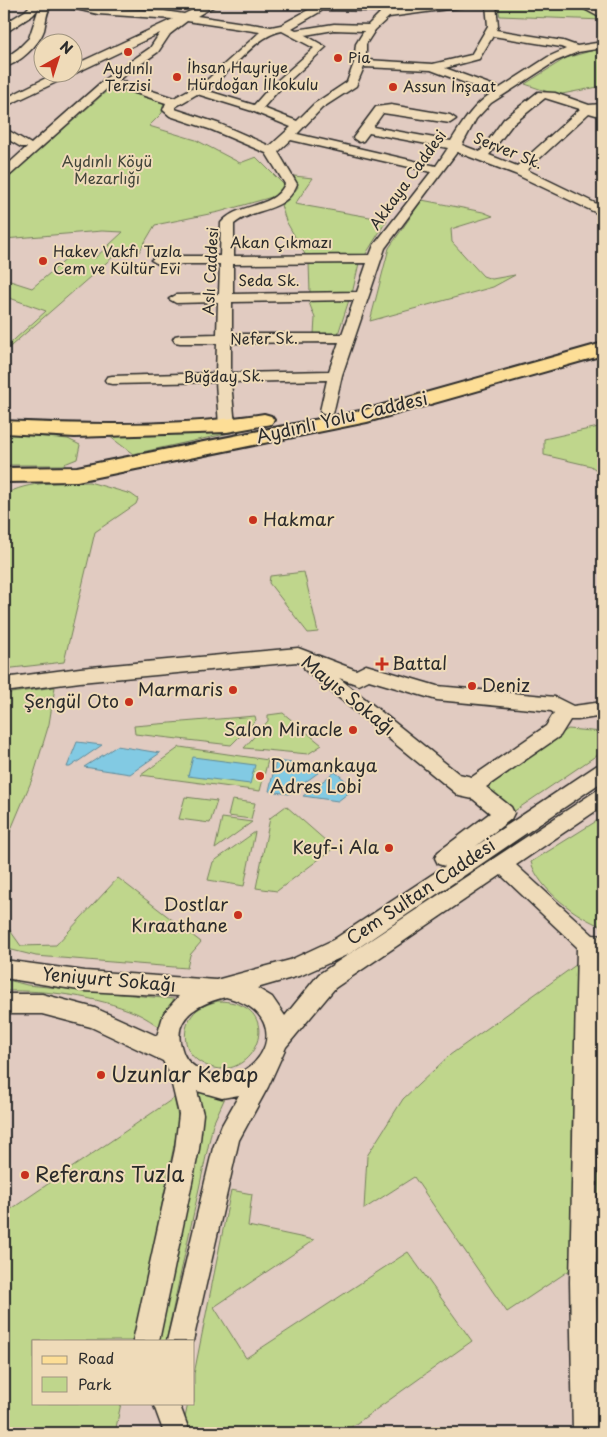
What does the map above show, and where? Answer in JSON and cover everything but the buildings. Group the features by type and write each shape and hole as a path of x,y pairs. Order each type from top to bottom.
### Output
{"main road":[{"name":"Aydınlı Yolu Caddesi","path":"4,427 36,428 83,435 227,426 366,404 603,336"},
{"name":"Aydınlı Yolu Caddesi","path":"4,475 77,474 367,416 603,349"},
{"path":"4,418 36,428"},
{"path":"83,435 130,464"},
{"path":"77,474 88,464 93,452 83,435"}],"street":[{"path":"4,29 29,13 37,4"},
{"path":"4,64 28,47 36,35 43,8 47,4"},
{"path":"67,4 98,11 158,13 271,30 284,28 324,6 385,8 412,12 463,4"},
{"path":"82,65 213,4"},
{"path":"360,63 433,67 475,57 493,26 491,4"},
{"path":"580,4 603,16"},
{"path":"271,30 259,37 212,81 170,105 169,110 174,114 216,127 271,151 318,106 352,84 360,63 361,44 385,8"},
{"path":"6,169 109,81 154,50 166,32 184,18"},
{"path":"296,33 334,27 371,28"},
{"path":"256,110 273,90 321,47 284,28"},
{"path":"489,32 563,44 576,49"},
{"name":"Akkaya Caddesi","path":"328,410 335,375 374,260 382,243 439,170 475,112 501,92 552,59 576,49 603,45"},
{"path":"433,67 501,92"},
{"path":"109,81 176,102"},
{"path":"4,103 47,82"},
{"path":"195,90 256,110 294,131 348,150 439,170"},
{"path":"482,157 508,122 542,94 551,95 603,114"},
{"path":"519,171 587,108 603,105"},
{"path":"348,150 380,109 391,108 450,119"},
{"path":"6,169 26,144 68,116"},
{"name":"Server Sk.","path":"366,129 455,146 519,171 603,212"},
{"path":"4,132 26,144"},
{"name":"Aslı Caddesi","path":"227,426 223,377 228,222 240,213 285,198 290,191 292,184 271,151"},
{"name":"Akan Çıkmazı","path":"158,260 374,260"},
{"name":"Seda Sk.","path":"176,299 362,296"},
{"name":"Nefer Sk.","path":"180,339 348,338"},
{"name":"Buğday Sk.","path":"112,380 335,375"},
{"path":"4,482 36,474"},
{"path":"298,655 358,678 366,672 437,693 555,704 565,712 585,714 603,722"},
{"name":"Mayıs Sokağı","path":"4,685 80,675 298,655 466,791 477,790 504,813 445,858"},
{"path":"585,714 603,709"},
{"path":"452,780 475,785 553,731 565,712"},
{"name":"Cem Sultan Caddesi","path":"146,1340 187,1149 191,1114 168,1037 172,1020 182,1006 197,995 294,968 341,947 603,771"},
{"name":"Cem Sultan Caddesi","path":"175,1062 194,1080 212,1086 231,1087 249,1080 327,981 503,865 603,796"},
{"path":"503,865 596,944 583,1282 587,1433"},
{"name":"Yeniyurt Sokağı","path":"4,969 85,981 220,988"},
{"path":"220,988 248,992 261,1000 271,1012 277,1025 274,1050"},
{"name":"Yeniyurt Sokağı","path":"4,1004 42,1004 95,1018 175,1062"},
{"name":"Cem Sultan Caddesi","path":"180,1340 229,1135 274,1050"},
{"path":"166,1404 176,1433"}],"green space":[{"path":"497,4 575,4 603,20 500,16"},
{"path":"594,50 603,50 603,86 557,95 525,84 566,58"},
{"name":"Aydınlı Köyü Mezarlığı","path":"109,89 118,89 164,102 162,113 149,126 196,140 240,163 256,157 284,185 279,195 219,212 155,225 139,252 122,249 4,352 4,349 46,311 7,297 4,298 4,279 32,288 74,253 95,258 123,232 102,231 4,239 4,182"},
{"path":"294,176 313,178 295,204 387,220 364,257 306,256 286,221 281,205 288,200 298,187"},
{"path":"422,200 483,212 493,216 451,229 452,242 483,276 492,279 515,275 493,287 370,321 389,248"},
{"path":"309,263 359,263 352,294 310,293"},
{"path":"308,300 349,300 338,334 314,334 315,318"},
{"path":"262,426 133,454 109,436 160,435"},
{"path":"603,426 603,475 591,466 544,455 544,439"},
{"path":"4,433 68,439 80,445 77,459 62,465 4,465"},
{"path":"89,482 131,494 138,499 136,504 95,532 64,662 4,669 4,495 14,490 34,485"},
{"path":"304,572 318,632 308,633 269,583 270,576"},
{"path":"55,687 49,724 33,777 4,846 4,694"},
{"path":"283,713 322,745 308,754 244,748 268,721 268,715"},
{"path":"255,716 256,720 231,745 135,734 134,726"},
{"path":"568,729 603,732 603,751 513,812 482,787"},
{"path":"180,747 268,760 260,791 141,775"},
{"path":"185,797 217,801 210,823 179,819"},
{"path":"232,800 255,803 251,819 228,816"},
{"path":"286,806 334,848 277,891 256,888 270,818"},
{"path":"603,817 603,927 582,917 550,892 535,872 531,862"},
{"path":"222,818 252,822 215,849"},
{"path":"255,832 244,886 208,880 213,862"},
{"path":"118,878 201,942 190,955 187,968 36,956 4,948 4,922 21,946 56,945"},
{"path":"603,957 603,1277 598,1281 596,968"},
{"path":"580,962 572,1125 573,1268 507,1312 414,1177 364,1209 367,1156 403,1099 450,1055"},
{"path":"4,979 27,985 174,999 164,1015 162,1029 136,1013 105,1002 54,993 4,991"},
{"path":"218,1001 241,1005 255,1016 259,1030 256,1045 247,1058 233,1067 216,1068 197,1060 188,1049 186,1042 186,1028 192,1015 202,1007"},
{"path":"197,1086 228,1091 213,1124 166,1340 158,1340 199,1116"},
{"path":"174,1098 179,1121 134,1340 32,1340 32,1404 121,1404 115,1433 4,1433 4,1214"},
{"path":"231,1190 252,1194 248,1226 314,1240 214,1307 246,1358 408,1252 472,1341 343,1433 192,1433 185,1418 188,1404 195,1404 195,1369"},
{"path":"598,1281 603,1289 602,1417"}],"water":[{"path":"77,742 102,745 70,767 67,767"},
{"path":"117,746 160,753 130,774 84,767"},
{"path":"193,757 255,765 250,784 188,776"},
{"path":"276,761 326,767 289,794 269,791"},
{"path":"335,772 355,788 338,801 303,796"}],"place":[{"name":"Aydınlı Terzisi","path":"128,52"},
{"name":"Pia","path":"338,58"},
{"name":"İhsan Hayriye Hürdoğan İlkokulu","path":"177,77"},
{"name":"Assun İnşaat","path":"393,87"},
{"name":"Hakev Vakfı Tuzla Cem ve Kültür Evi","path":"43,261"},
{"name":"Hakmar","path":"253,520"},
{"name":"Battal","path":"382,664"},
{"name":"Deniz","path":"472,686"},
{"name":"Marmaris","path":"233,690"},
{"name":"Şengül Oto","path":"129,702"},
{"name":"Salon Miracle","path":"353,730"},
{"name":"Dumankaya Adres Lobi","path":"260,776"},
{"name":"Keyf-i Ala","path":"389,848"},
{"name":"Dostlar Kıraathane","path":"238,915"},
{"name":"Uzunlar Kebap","path":"101,1075"},
{"name":"Referans Tuzla","path":"25,1175"}]}
